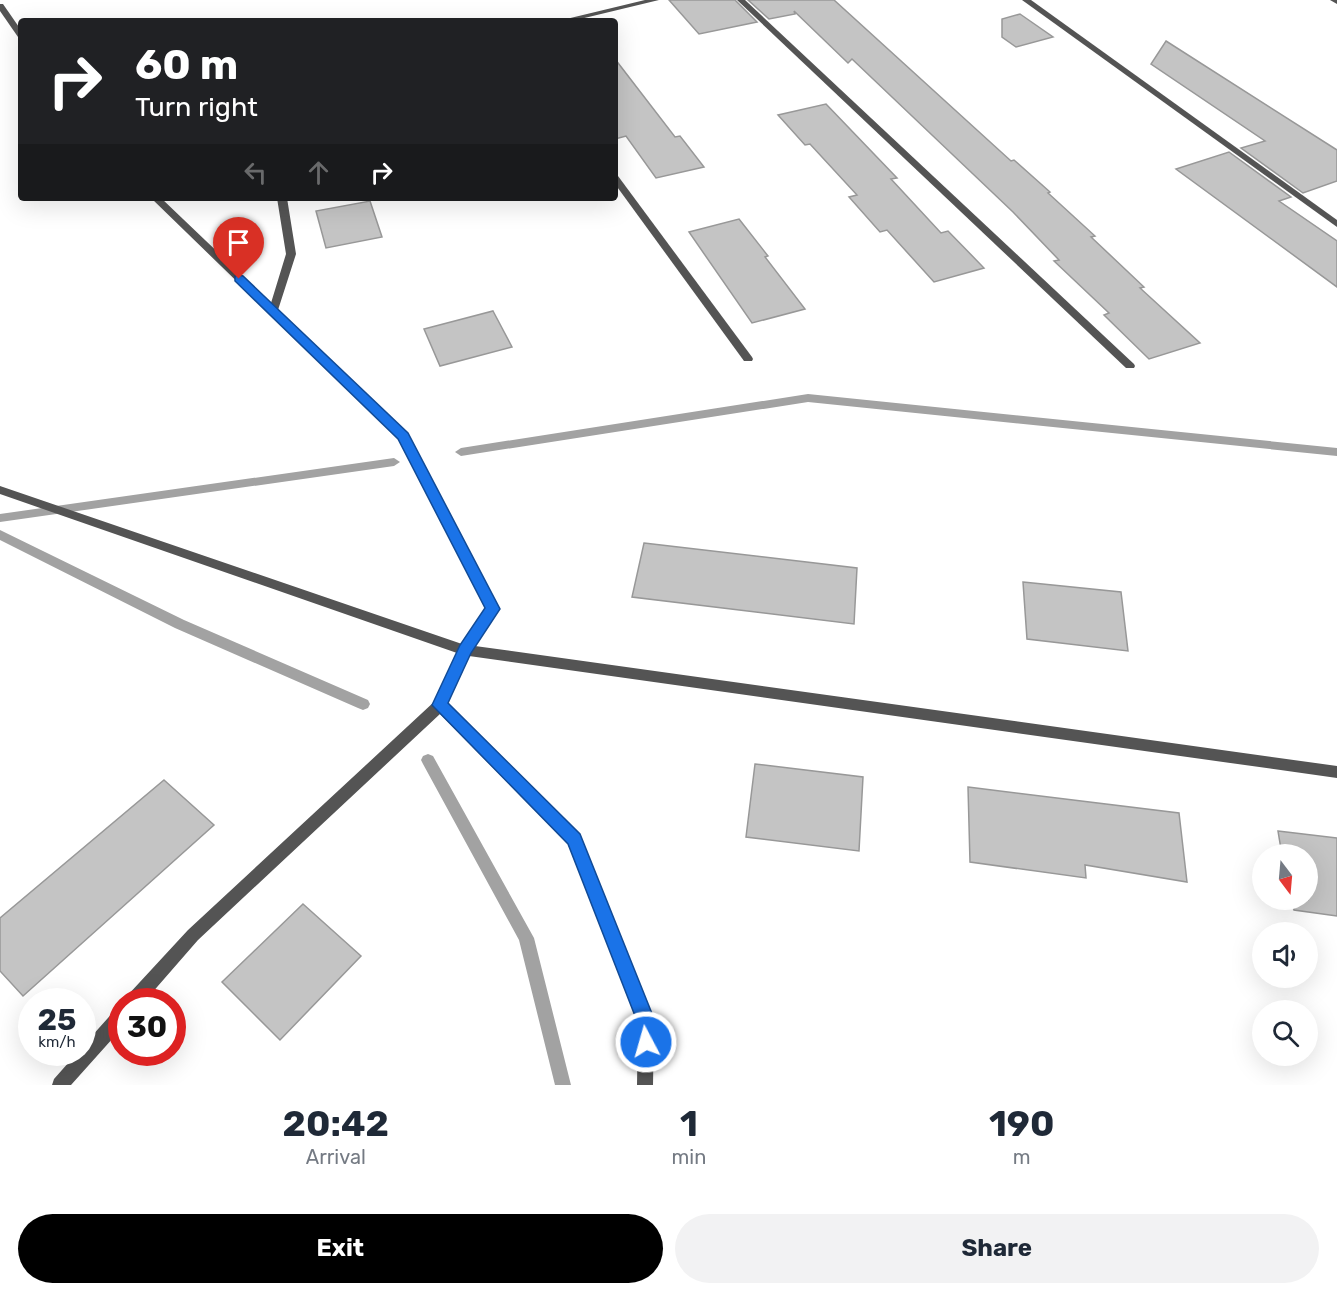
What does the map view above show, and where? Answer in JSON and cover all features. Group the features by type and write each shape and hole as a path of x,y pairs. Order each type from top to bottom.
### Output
{"street":[{"path":"575,18 655,0"},
{"path":"741,0 1130,366"},
{"path":"1026,0 1337,224"},
{"path":"0,6 18,31"},
{"path":"618,182 748,359"},
{"path":"146,988 193,935 440,705 465,650 493,609 403,437 159,201"},
{"path":"273,311 291,255 282,201"},
{"path":"0,490 156,546 465,650 1337,772"},
{"path":"440,705 574,840 646,1021 645,1085"},
{"path":"60,1085 108,1032"}],"building":[{"path":"669,0 735,0 757,22 699,34"},
{"path":"748,0 834,0 1011,161 1014,160 1050,192 1048,193 1095,236 1091,237 1144,287 1140,288 1200,343 1149,359 1104,315 1109,313 1054,261 1059,260 1013,212 852,59 848,63 794,11 795,14 769,19"},
{"path":"1020,14 1053,37 1016,47 1002,37 1002,19"},
{"path":"1166,41 1337,150 1337,181 1303,193 1241,148 1265,141 1151,64"},
{"path":"618,63 675,137 680,136 704,167 656,178 626,136 618,138"},
{"path":"826,104 897,178 891,179 941,233 948,231 984,268 934,282 887,230 880,232 849,197 857,195 810,144 805,145 778,115"},
{"path":"1229,152 1291,197 1279,201 1337,241 1337,287 1176,169"},
{"path":"370,201 382,237 326,248 316,211"},
{"path":"739,219 805,309 752,323 689,232"},
{"path":"493,311 512,347 440,366 424,329"},
{"path":"644,543 857,568 854,624 632,597"},
{"path":"1023,582 1121,592 1128,651 1027,639"},
{"path":"755,764 863,777 859,851 746,837"},
{"path":"164,780 214,825 32,988 18,988 18,991 0,971 0,918"},
{"path":"968,787 1179,813 1187,882 1085,865 1086,878 970,862"},
{"path":"1278,831 1337,838 1337,916 1294,910 1318,910 1318,844 1280,844"},
{"path":"303,904 361,956 280,1040 222,982"}],"waterway":[{"path":"461,452 808,398 1337,452"},
{"path":"0,518 394,462"},
{"path":"0,535 179,624 363,704"},
{"path":"428,760 526,938 563,1085"}],"route":[{"path":"239,279 403,437 493,609 465,650 440,705 574,840 646,1021 646,1042"}]}
